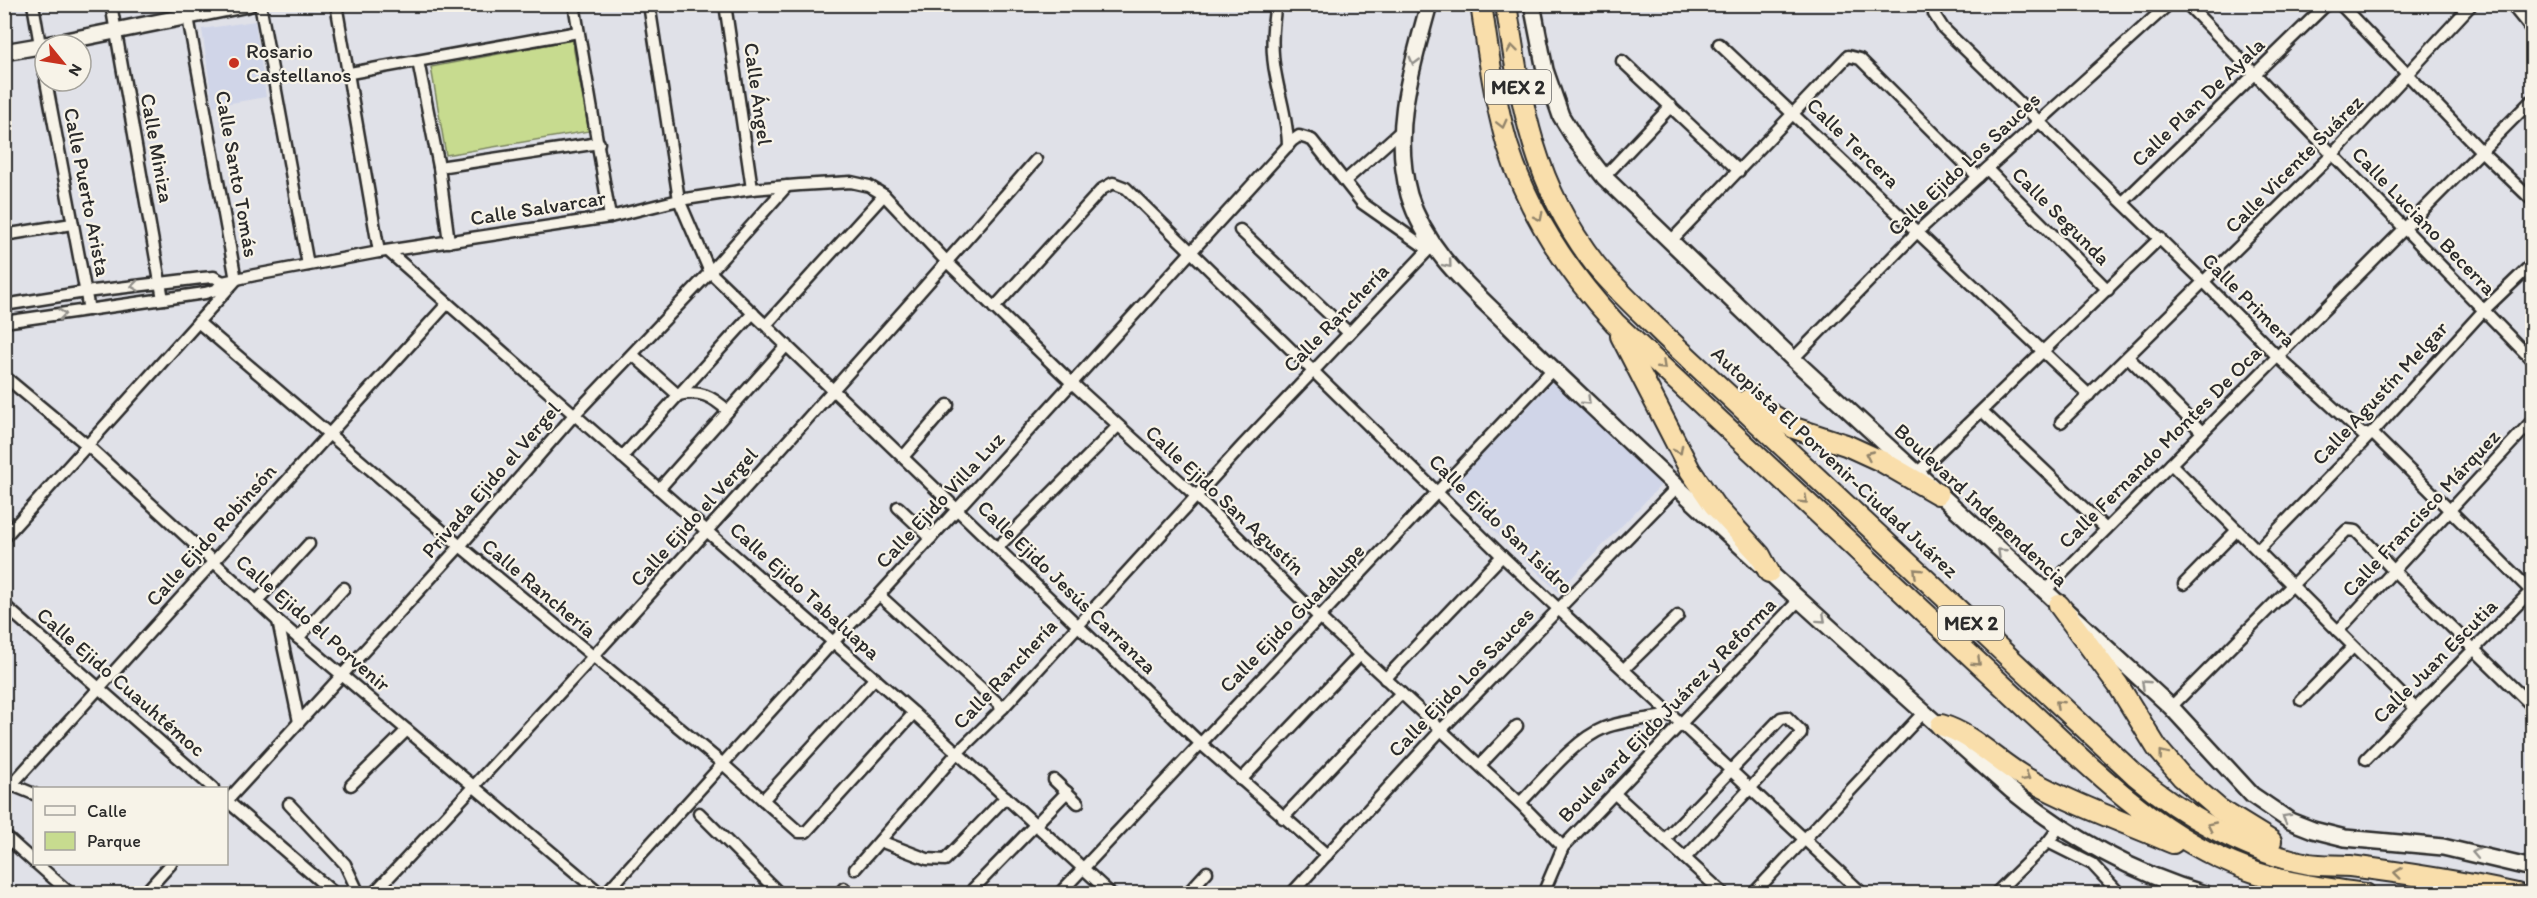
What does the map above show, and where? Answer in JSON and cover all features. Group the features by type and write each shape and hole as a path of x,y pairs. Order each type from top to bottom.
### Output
{"highway":[{"name":"MEX 2","path":"1481,4 1497,104 1514,164 1552,241 1579,282 1615,322 2117,792 2166,828 2216,856 2258,873 2289,882 2364,894"},
{"name":"Autopista El Porvenir-Ciudad Juárez","path":"1506,4 1518,90 1540,167 1563,214 1596,265 1656,328 2157,793 2198,820 2257,848 2309,864 2349,866 2458,881 2517,894"},
{"path":"1615,322 1669,431 1701,488 1760,555 1769,572"},
{"path":"1701,368 1785,424 1865,453 1938,494"},
{"path":"2059,605 2118,685 2157,748 2182,777 2237,822 2309,864"},
{"path":"1941,725 1961,732 2013,770 2049,790 2189,850 2216,856"}],"main road":[{"path":"93,35 187,11 248,4"},
{"path":"1429,4 1405,96 1402,130 1403,165 1410,196 1431,248 1677,487 2012,790 2060,826 2101,850 2205,894"},
{"name":"Boulevard Independencia","path":"1532,4 1545,70 1561,116 1576,142 1604,177 1793,359 2171,707 2252,795 2276,813 2301,826 2345,838 2443,847 2487,855 2532,868"},
{"path":"4,52 33,47"}],"street":[{"path":"33,4 41,33"},
{"name":"Calle Miniza","path":"111,4 163,299"},
{"path":"260,4 308,265"},
{"path":"336,4 384,251"},
{"path":"574,4 610,217"},
{"name":"Calle Ejido Jesús Carranza","path":"649,4 679,200 710,272 1200,743 1327,855"},
{"name":"Calle Ángel","path":"725,4 752,189"},
{"path":"1276,4 1273,37 1275,73 1287,126 1288,146"},
{"name":"Calle Primera","path":"1947,4 1938,7 1934,14 1943,28 2160,238 2277,356 2362,434 2372,433 2532,591"},
{"name":"Calle Ejido Los Sauces","path":"1793,359 1917,232 2169,4"},
{"name":"Calle Luciano Becerra","path":"2187,4 2532,360"},
{"name":"Calle Plan De Ayala","path":"2123,202 2327,4"},
{"path":"2340,4 2481,151 2532,200"},
{"name":"Calle Vicente Suárez","path":"2061,422 2332,154 2472,4"},
{"path":"2511,4 2532,30"},
{"name":"Calle Santo Tomás","path":"187,11 236,280"},
{"path":"350,73 578,32"},
{"name":"Calle Tercera","path":"1719,44 2089,395"},
{"name":"Calle Segunda","path":"1795,114 1848,57 1855,56 1978,177"},
{"path":"418,61 439,167 450,242"},
{"path":"1622,61 1739,171"},
{"name":"Calle Puerto Arista","path":"48,93 89,310"},
{"name":"Calle Fernando Montes De Oca","path":"2044,592 2532,100"},
{"path":"1604,177 1671,106"},
{"path":"1671,242 1795,114"},
{"path":"1402,130 1346,180 1368,208 1431,248"},
{"name":"Calle Ejido Villa Luz","path":"603,894 1073,384 1296,138 1304,136 1312,140 1346,180"},
{"path":"439,167 599,143"},
{"name":"Calle Ejido el Vergel","path":"374,894 834,391 1036,160"},
{"name":"Calle Segunda","path":"1987,169 2108,290"},
{"name":"Calle Ejido San Isidro","path":"994,308 1102,189 1113,183 1126,188 1502,556 1863,894"},
{"name":"Calle Salvarcar","path":"4,305 85,292 214,277 223,282 236,280 384,251 610,217 679,200 752,189 861,184"},
{"name":"Calle Ejido San Agustín","path":"861,184 884,195 947,262 1073,384 1196,496 1319,617 1520,803 1563,848"},
{"name":"Privada Ejido el Vergel","path":"228,800 460,546 574,415 633,355 787,186"},
{"path":"766,325 884,195"},
{"path":"4,235 72,224"},
{"path":"1240,230 1349,333"},
{"path":"1917,474 2160,238"},
{"name":"Calle Ranchería","path":"855,869 957,753 1004,708 1196,496 1431,248"},
{"name":"Calle Ejido Tabaluapa","path":"384,251 708,530 1036,823 1111,894"},
{"name":"Calle Agustín Melgar","path":"2258,550 2372,433 2484,310 2532,264"},
{"path":"4,538 236,280"},
{"name":"Calle Salvarcar","path":"4,322 205,293 216,290 223,282"},
{"name":"Calle Ejido Robinsón","path":"8,789 447,304"},
{"path":"622,457 753,313"},
{"name":"Calle Ranchería","path":"198,322 591,657 723,764 803,834 914,713"},
{"path":"659,489 787,345"},
{"path":"633,355 678,395 703,394 715,399 728,411"},
{"path":"2128,357 2202,432"},
{"name":"Calle Ejido Guadalupe","path":"1059,894 1553,369"},
{"name":"Calle Ejido el Porvenir","path":"4,376 87,445 278,621 603,894"},
{"path":"903,457 948,405"},
{"path":"1983,412 2106,529"},
{"name":"Calle Francisco Márquez","path":"2338,631 2532,421"},
{"path":"998,547 1118,426"},
{"path":"2171,464 2416,709"},
{"name":"Calle Ejido Los Sauces","path":"1291,894 1441,729 1677,487"},
{"path":"898,507 931,538"},
{"path":"2184,584 2237,530"},
{"name":"Calle Francisco Márquez","path":"2171,707 2347,530 2356,531 2394,571"},
{"path":"257,601 309,544"},
{"path":"1385,679 1502,556"},
{"path":"2394,571 2532,706"},
{"path":"298,638 344,588"},
{"name":"Calle Juan Escutia","path":"2366,759 2532,591"},
{"path":"879,595 1004,708"},
{"name":"Boulevard Ejido Juárez y Reforma","path":"1543,894 1563,848 1614,793 1676,719 1800,599"},
{"name":"Calle Ejido Cuauhtémoc","path":"4,605 211,787"},
{"path":"1624,669 1678,616"},
{"path":"278,621 299,722"},
{"path":"2301,700 2353,647"},
{"path":"1241,780 1360,655"},
{"path":"763,800 875,678"},
{"path":"1283,818 1401,693"},
{"path":"1753,894 1925,711"},
{"path":"1665,839 1783,717 1787,717 1802,734 1685,858"},
{"path":"1520,803 1572,751 1594,733 1605,728 1676,719"},
{"path":"1480,765 1517,726"},
{"path":"351,785 407,730"},
{"path":"1054,780 1078,803"},
{"path":"8,789 33,794"},
{"path":"973,889 1067,792"},
{"path":"1614,793 1724,894"},
{"path":"879,841 927,859 948,859 1006,796"},
{"path":"228,802 335,894"},
{"path":"290,804 345,864 359,894"},
{"path":"699,813 780,894"},
{"path":"1995,894 2048,842 2060,826"},
{"path":"4,835 33,859"},
{"path":"2048,842 2092,864 2120,894"},
{"path":"2092,864 2101,850"},
{"path":"39,865 71,894"},
{"path":"144,894 170,865"},
{"path":"1187,894 1207,872"}],"shaded area":[{"name":"Rosario Castellanos","path":"255,21 266,97 213,106 202,29"},
{"path":"1553,381 1661,485 1558,592 1450,488"}],"green space":[{"path":"572,40 589,131 446,155 431,67"}],"place":[{"name":"Rosario Castellanos","path":"234,63"}]}
